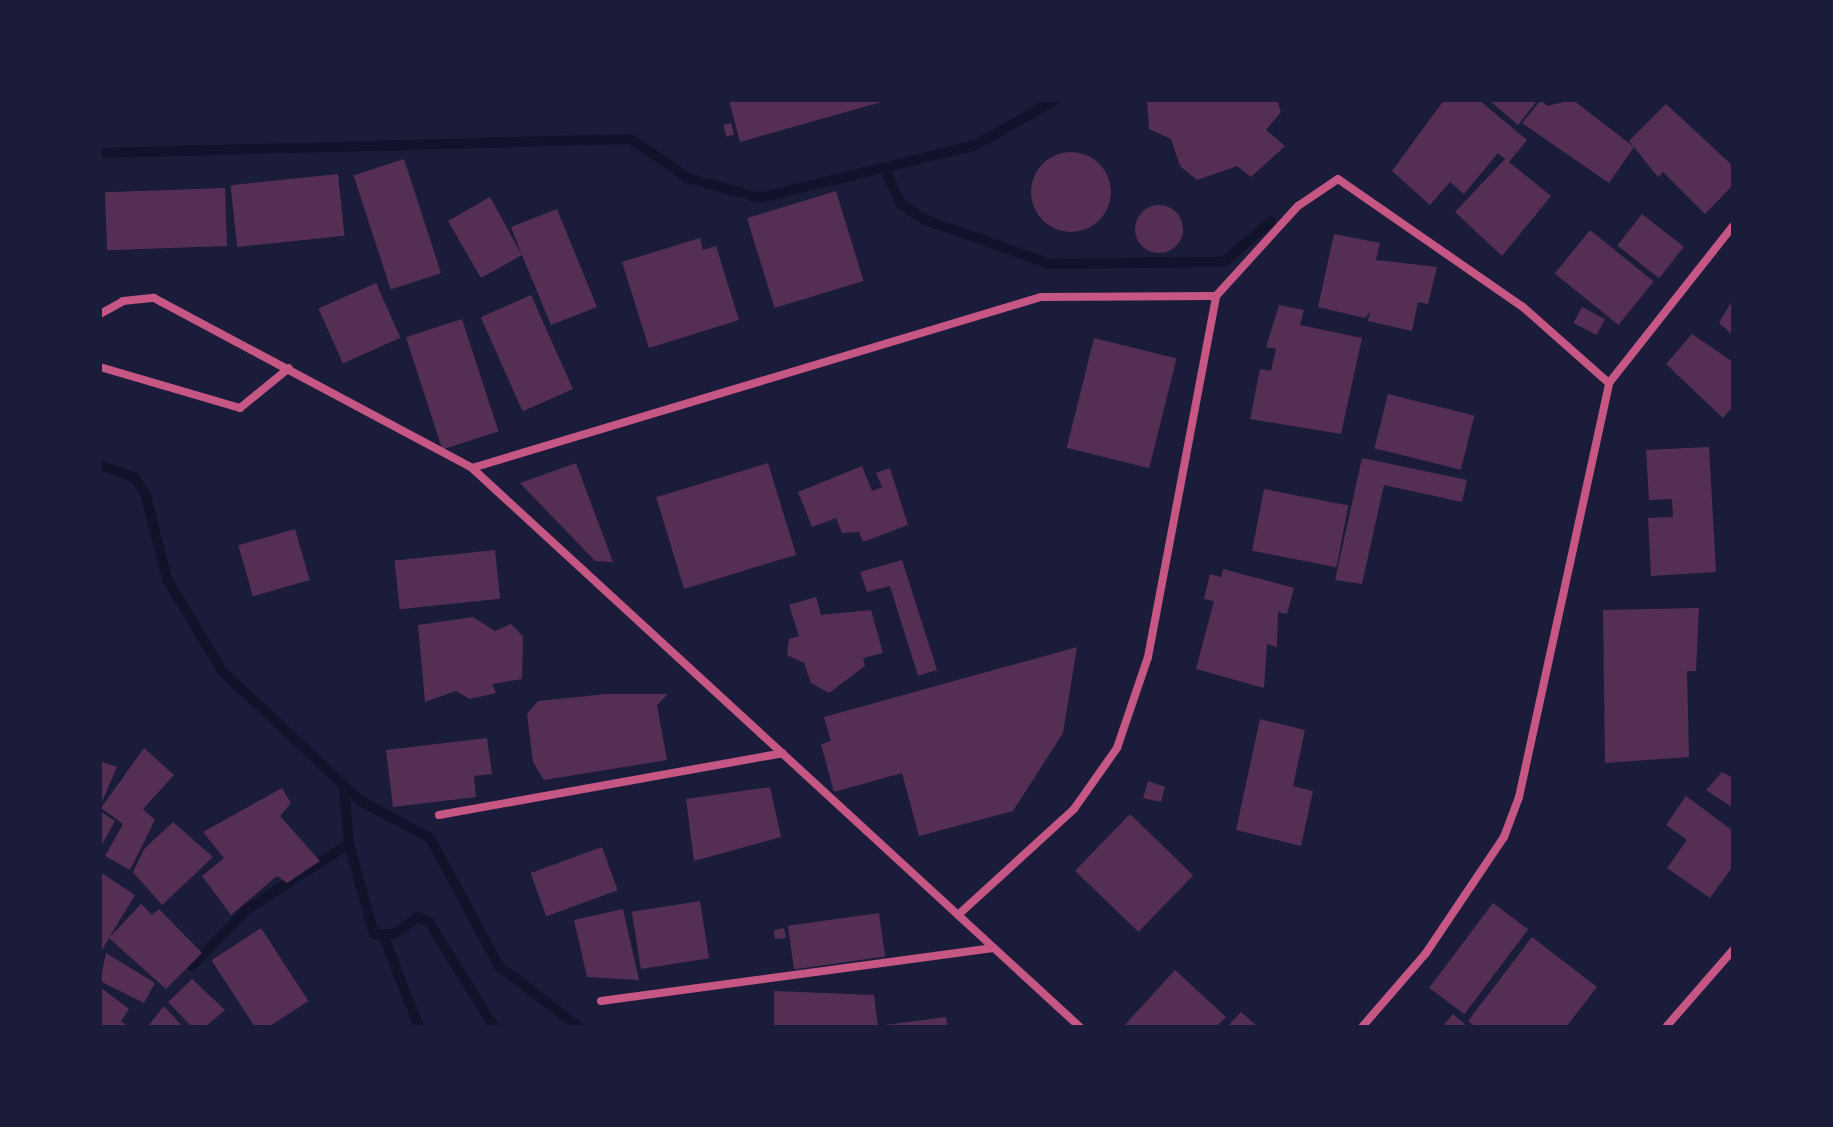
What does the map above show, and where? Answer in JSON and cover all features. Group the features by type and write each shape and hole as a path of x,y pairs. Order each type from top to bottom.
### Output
{"street":[{"path":"958,915 1074,809 1117,748 1148,657 1216,296 1323,184 1352,183 1523,307 1609,383"},
{"path":"1362,1027 1426,953 1504,837 1519,797 1609,383 1733,226"},
{"path":"472,468 1041,297 1216,296"},
{"path":"100,314 123,301 154,298 472,468 1080,1027"},
{"path":"100,367 240,408 289,368"},
{"path":"439,815 782,753"},
{"path":"601,1001 993,948"},
{"path":"1666,1027 1733,950"}],"building":[{"path":"729,100 885,100 885,101 740,142"},
{"path":"1147,100 1277,100 1281,112 1266,130 1285,146 1251,177 1237,166 1197,180 1180,166 1171,139 1149,129"},
{"path":"1444,100 1479,100 1527,140 1509,162 1551,196 1502,256 1455,212 1505,159 1498,153 1464,194 1450,182 1430,205 1392,171"},
{"path":"1489,100 1533,100 1536,102 1518,125"},
{"path":"1541,100 1547,106 1573,100 1634,147 1609,183 1522,123"},
{"path":"1666,104 1733,166 1733,185 1705,214 1663,172 1658,177 1629,141"},
{"path":"731,123 734,135 726,137 723,125"},
{"path":"1071,152 1086,155 1099,164 1108,177 1111,192 1108,207 1099,220 1086,229 1071,232 1056,229 1043,220 1034,207 1031,192 1034,177 1043,164 1056,155"},
{"path":"404,159 441,273 391,290 354,175"},
{"path":"338,174 344,236 237,247 231,185"},
{"path":"225,188 227,246 107,250 105,192"},
{"path":"836,191 863,281 775,308 747,218"},
{"path":"490,197 522,255 481,278 448,221"},
{"path":"1159,205 1176,212 1183,229 1176,246 1159,253 1142,246 1135,229 1142,212"},
{"path":"557,209 597,307 551,325 511,227"},
{"path":"1642,214 1684,247 1659,278 1617,246"},
{"path":"1590,230 1654,282 1618,325 1555,274"},
{"path":"1334,234 1380,243 1376,260 1437,267 1428,304 1418,302 1412,331 1368,321 1370,312 1365,318 1318,307"},
{"path":"700,238 703,250 716,246 739,320 649,348 622,262"},
{"path":"376,283 400,338 343,363 318,309"},
{"path":"531,295 573,389 523,411 481,317"},
{"path":"1733,299 1733,335 1719,323"},
{"path":"1279,305 1304,310 1300,325 1362,338 1341,434 1250,419 1260,369 1271,371 1276,349 1266,347"},
{"path":"1582,307 1605,319 1597,335 1574,323"},
{"path":"462,319 498,431 442,449 406,337"},
{"path":"1692,334 1733,362 1733,406 1723,418 1666,364"},
{"path":"1094,338 1176,359 1149,468 1067,448"},
{"path":"1388,394 1474,416 1461,470 1374,448"},
{"path":"1709,447 1716,572 1651,576 1648,518 1673,517 1672,499 1649,500 1646,450"},
{"path":"1362,458 1467,480 1462,502 1384,485 1362,584 1335,580"},
{"path":"576,463 613,562 595,561 520,483"},
{"path":"768,463 796,555 684,589 656,497"},
{"path":"862,466 872,491 882,487 876,473 890,468 908,525 863,542 859,532 842,533 836,518 812,527 798,492"},
{"path":"1264,489 1348,505 1336,567 1252,551"},
{"path":"295,529 310,580 253,596 238,545"},
{"path":"495,550 500,599 400,609 395,561"},
{"path":"902,560 937,670 918,676 890,586 867,592 860,572"},
{"path":"1223,569 1294,588 1287,614 1278,612 1277,647 1267,644 1264,688 1196,669 1214,601 1204,599 1210,574 1221,577"},
{"path":"816,597 821,615 871,610 883,653 863,658 865,666 829,693 811,683 804,663 787,655 789,639 799,636 789,605"},
{"path":"1699,608 1696,671 1687,671 1689,757 1605,763 1603,610"},
{"path":"473,617 495,631 511,624 523,636 522,679 492,684 496,693 470,699 456,691 425,702 418,625"},
{"path":"1077,647 1063,733 1013,811 919,836 902,773 834,792 821,744 831,741 824,717"},
{"path":"607,694 668,694 657,705 667,760 544,780 533,762 527,714 538,701"},
{"path":"1260,719 1305,730 1293,786 1313,791 1301,846 1236,830"},
{"path":"487,738 492,774 474,776 476,797 393,807 386,750"},
{"path":"144,748 174,775 143,809 155,820 130,870 105,856 123,824 101,808"},
{"path":"100,761 117,767 100,806"},
{"path":"1722,772 1733,778 1733,808 1706,790"},
{"path":"1148,781 1165,787 1161,802 1143,798"},
{"path":"770,787 781,837 694,861 686,799"},
{"path":"282,788 291,803 280,816 320,861 287,883 277,876 231,915 202,876 224,858 203,832"},
{"path":"1686,796 1733,831 1733,866 1710,898 1667,868 1687,840 1666,825"},
{"path":"100,811 115,821 100,848"},
{"path":"1130,814 1193,875 1138,932 1075,871"},
{"path":"173,822 213,857 162,905 133,872 144,849"},
{"path":"602,847 618,890 546,916 531,873"},
{"path":"100,872 135,895 100,953"},
{"path":"700,901 709,958 641,969 632,912"},
{"path":"1493,903 1528,929 1464,1014 1429,988"},
{"path":"141,904 152,915 159,909 202,953 166,989 109,938"},
{"path":"623,909 639,980 587,977 574,920"},
{"path":"879,913 885,957 794,969 788,926"},
{"path":"261,928 308,1001 268,1027 255,1027 212,960"},
{"path":"784,928 786,938 775,939 774,930"},
{"path":"1532,937 1597,987 1566,1027 1476,1027 1468,1021"},
{"path":"106,953 155,983 144,1003 100,981"},
{"path":"1175,970 1226,1017 1216,1027 1123,1027"},
{"path":"192,979 225,1010 205,1027 192,1027 168,1002"},
{"path":"100,987 129,1009 121,1021 129,1027 100,1027"},
{"path":"774,991 874,995 878,1027 774,1027"},
{"path":"164,1006 183,1027 149,1025"},
{"path":"1241,1012 1258,1027 1227,1027"},
{"path":"1453,1014 1468,1027 1442,1027"},
{"path":"946,1017 948,1027 885,1025"}],"waterway":[{"path":"100,153 631,139 688,178 760,198 976,145 1055,100"},
{"path":"885,170 901,204 923,219 1050,264 1224,262 1271,221"},
{"path":"100,465 135,478 146,496 167,579 222,671 361,801 430,838 499,966 579,1027"},
{"path":"344,785 349,844 374,934 394,934 418,917 429,922 494,1027"},
{"path":"192,966 246,910 349,844"},
{"path":"384,937 419,1027"}]}
